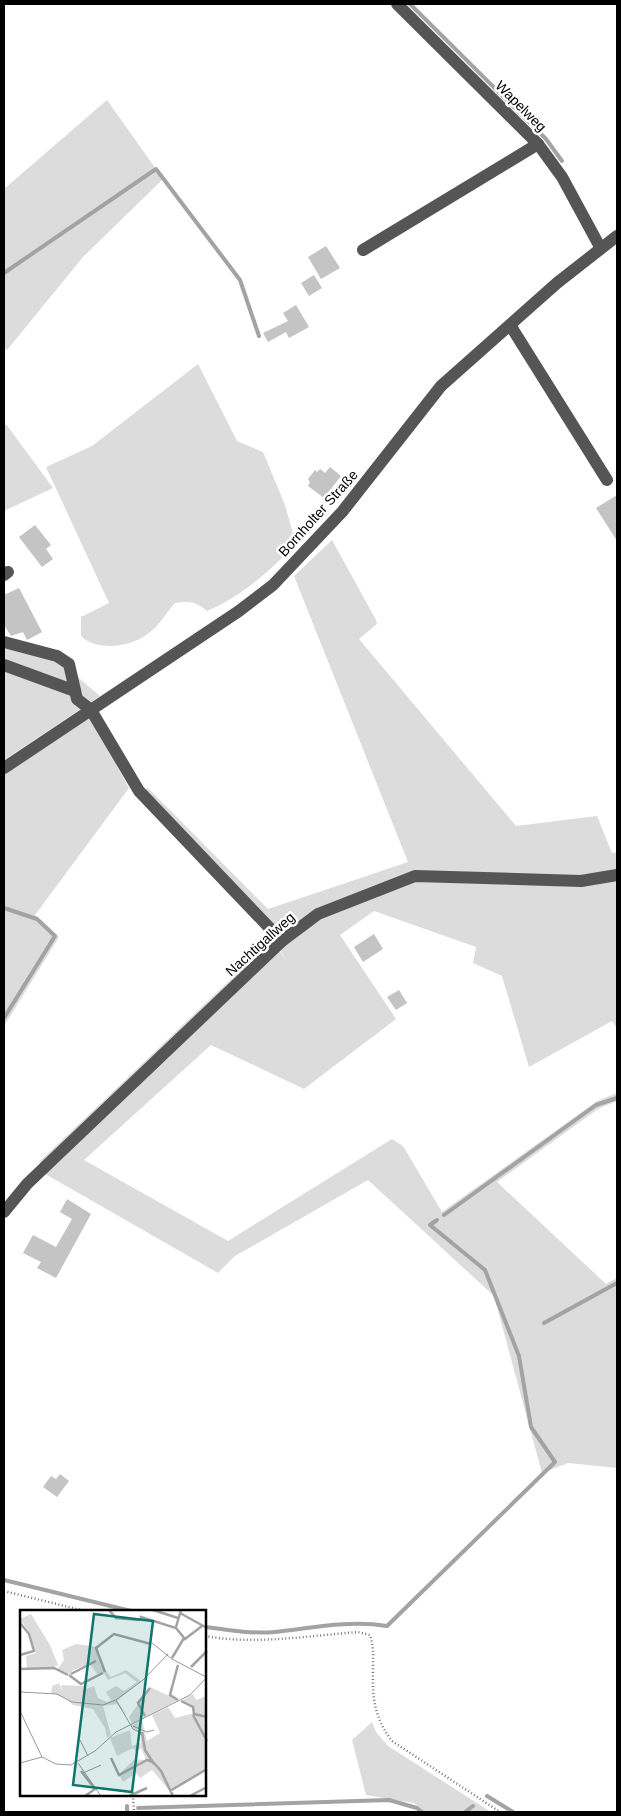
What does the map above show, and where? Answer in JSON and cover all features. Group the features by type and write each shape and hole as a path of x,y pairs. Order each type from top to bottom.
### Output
{"street":[{"name":"Wapelweg","path":"397,4 538,144 562,177 600,248"},
{"path":"363,250 538,144"},
{"name":"Bornholter Straße","path":"4,768 240,611 273,585 342,512 441,386 600,248 617,236"},
{"path":"510,326 607,480"},
{"path":"4,642 64,659 72,671 77,699 91,710 139,791 282,941"},
{"path":"4,665 75,691"},
{"name":"Nachtigallweg","path":"4,1212 27,1184 282,941 318,914 415,876 581,881 617,874"}],"path":[{"path":"4,1591 81,1610"},
{"path":"206,1636 225,1640 267,1640 358,1632 370,1635 374,1645 374,1709 382,1728 392,1741 500,1812"},
{"path":"133,1796 134,1812"}],"shaded area":[{"path":"107,100 163,179 83,257 7,350 4,348 4,189"},
{"path":"198,364 237,441 263,452 285,505 296,544 255,582 220,605 207,611 199,605 192,603 175,603 156,627 142,638 133,642 105,646 88,641 81,636 81,617 109,603 46,467 92,446"},
{"path":"6,424 53,488 4,511 4,429"},
{"path":"332,540 376,620 377,624 359,639 516,826 597,816 612,853 617,852 617,1028 612,1021 529,1067 502,976 473,963 476,947 374,911 340,935 396,1019 304,1089 211,1045 84,1160 228,1241 392,1139 403,1146 442,1212 597,1101 617,1093 617,1101 598,1109 497,1182 606,1284 617,1278 617,1468 568,1463 542,1473 494,1296 368,1180 235,1256 218,1273 47,1175 39,1162 272,940 286,960 279,948 287,941 142,790 148,788 268,909 408,862 294,576"},
{"path":"4,648 56,659 100,696 4,760"},
{"path":"90,717 129,788 35,915 59,937 4,1026 4,774"},
{"path":"372,1722 376,1732 388,1746 491,1812 425,1812 414,1803 366,1795 352,1740"}],"building":[{"path":"326,246 340,268 321,279 308,257"},
{"path":"314,275 322,288 309,296 301,283"},
{"path":"296,305 309,327 289,338 286,332 268,342 263,333 288,321 283,313"},
{"path":"330,467 341,476 324,498 308,486 310,482 308,479 315,470 317,472 320,469 325,473"},
{"path":"617,495 617,541 596,508"},
{"path":"35,525 51,545 46,549 53,559 42,567 19,537"},
{"path":"19,588 42,632 27,640 23,632 11,636 4,625 4,595"},
{"path":"374,934 383,949 363,962 354,947"},
{"path":"399,990 407,1003 396,1010 387,997"},
{"path":"67,1199 91,1214 56,1278 37,1268 41,1262 23,1253 33,1235 56,1247 72,1219 60,1212"},
{"path":"60,1474 69,1481 57,1497 43,1487 51,1476 56,1479"}],"waterway":[{"path":"410,4 546,139 562,161"},
{"path":"4,273 156,169 240,280 259,336"},
{"path":"4,908 37,919 55,936 4,1018"},
{"path":"444,1215 596,1105 617,1098"},
{"path":"206,1627 275,1632 345,1624 387,1626 555,1462 531,1427 519,1356 485,1270 430,1225 437,1220"},
{"path":"544,1323 617,1283"},
{"path":"4,1580 127,1610"},
{"path":"487,1796 513,1812"},
{"path":"138,1808 389,1800 417,1808 422,1812"},
{"path":"127,1806 127,1812"},
{"path":"465,1812 473,1806"}]}
